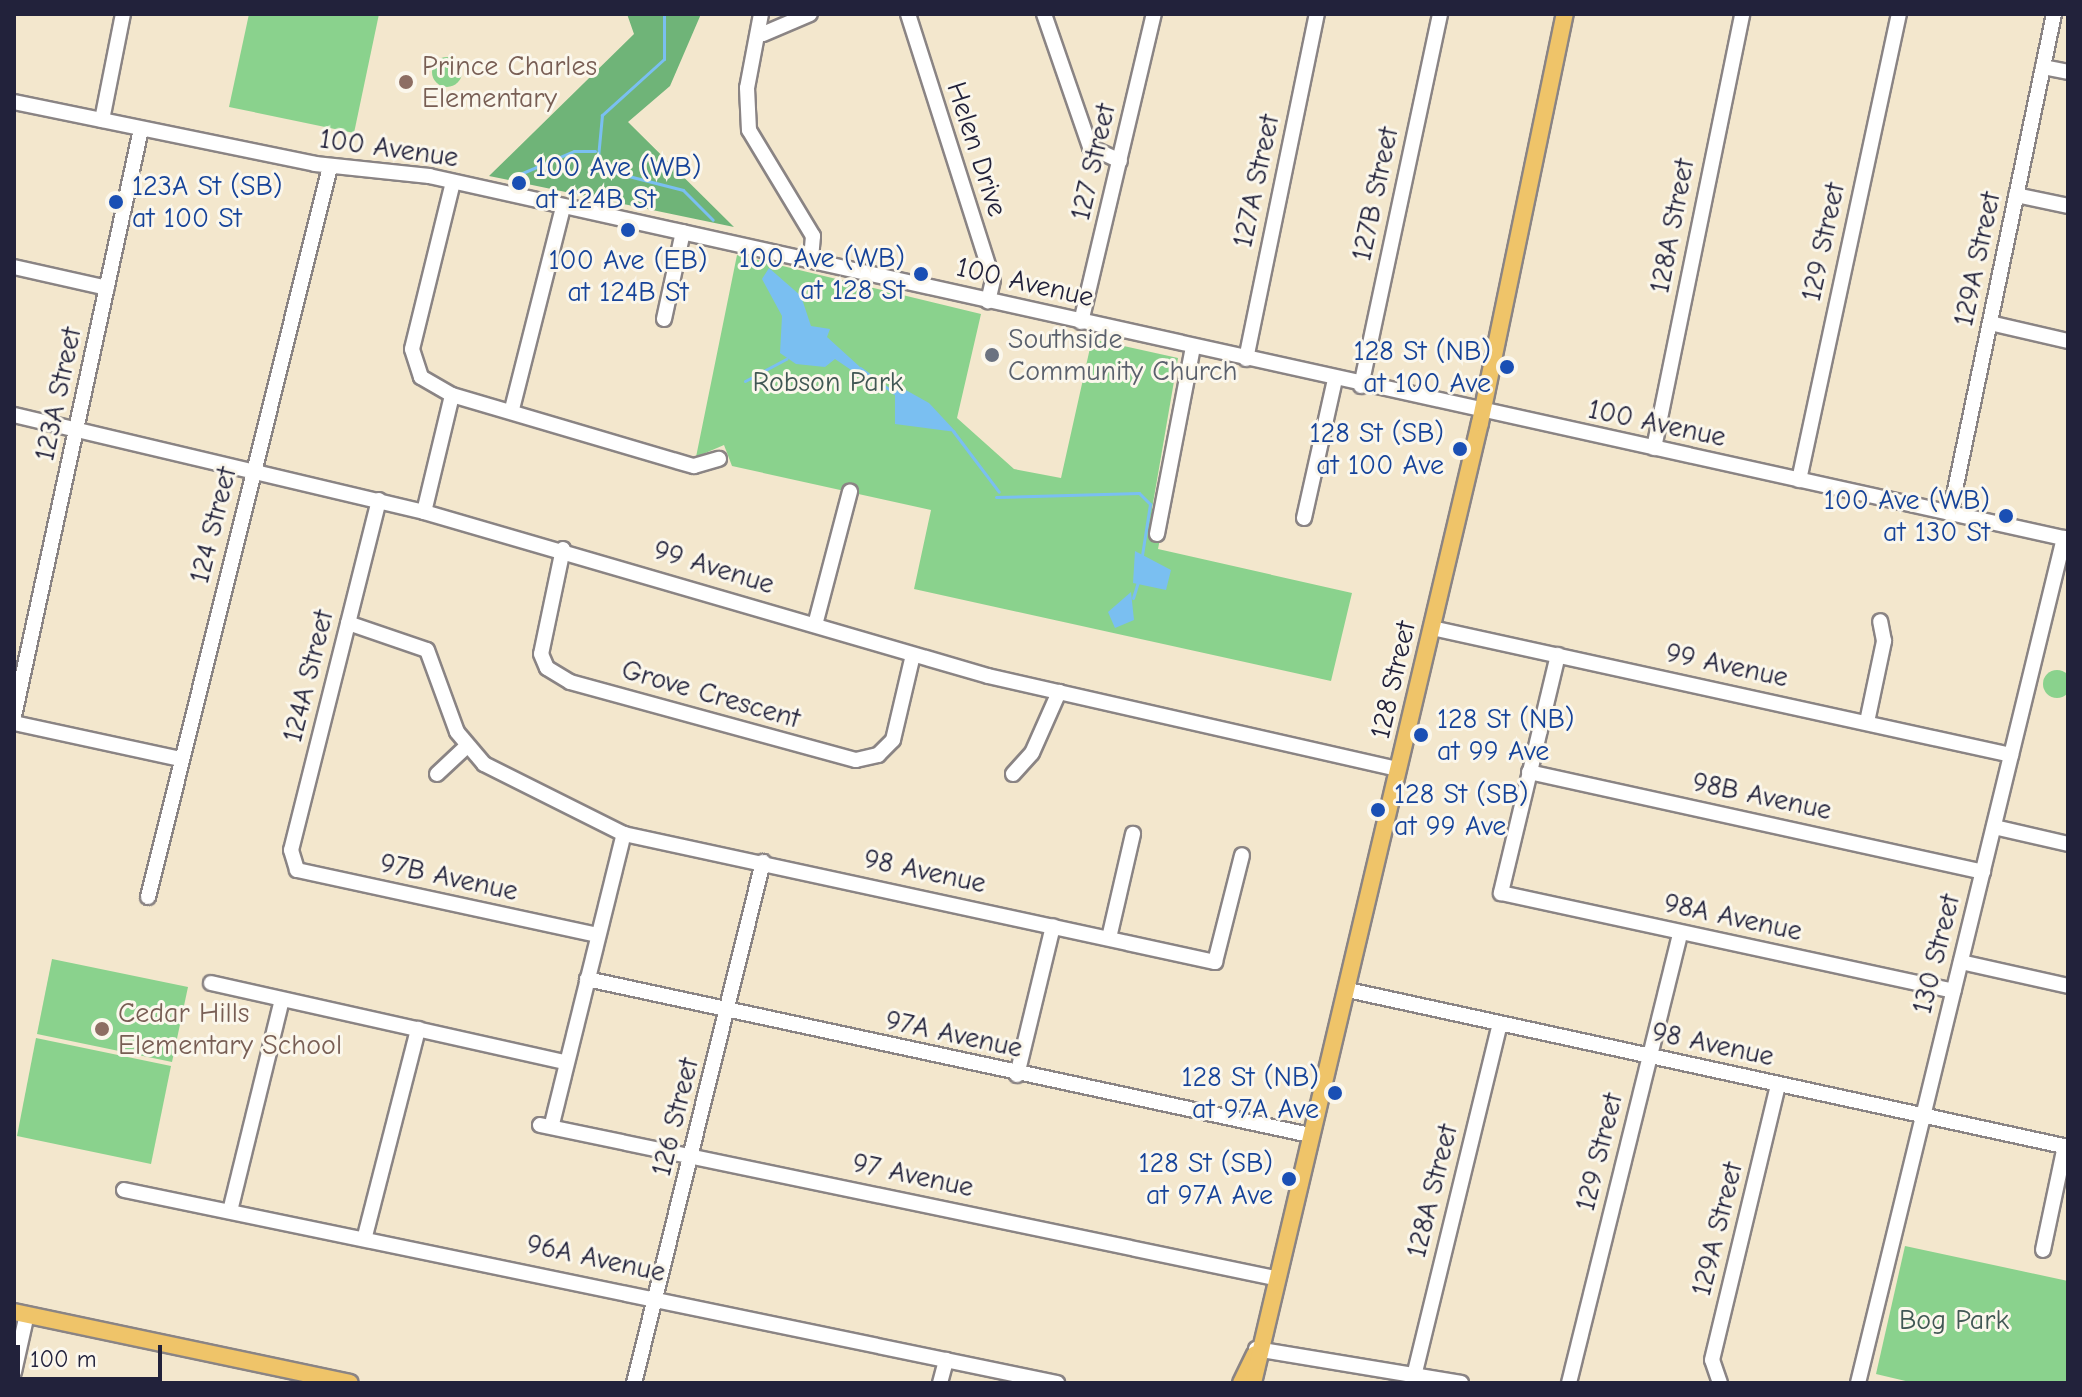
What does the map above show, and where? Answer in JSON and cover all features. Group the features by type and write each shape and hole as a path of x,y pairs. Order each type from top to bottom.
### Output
{"main road":[{"name":"128 Street","path":"1253,1383 1256,1351 1348,990 1482,412 1565,14"},
{"path":"20,1313 320,1380 350,1383"},
{"name":"128 Street","path":"1241,1383 1256,1351"}],"street":[{"path":"102,120 123,14"},
{"path":"761,14 763,34 747,88 749,130 813,236 811,260"},
{"path":"763,34 810,14"},
{"name":"Helen Drive","path":"908,14 993,280 988,301"},
{"path":"1044,14 1090,147 1120,161"},
{"name":"127 Street","path":"1081,322 1154,14"},
{"name":"127A Street","path":"1246,359 1317,14"},
{"name":"127B Street","path":"1361,386 1440,14"},
{"name":"128A Street","path":"1654,448 1742,14"},
{"name":"129 Street","path":"1799,480 1899,14"},
{"name":"129A Street","path":"1950,514 2054,14"},
{"path":"2043,67 2068,72"},
{"name":"100 Avenue","path":"14,102 330,167 453,182 1361,386 2066,539"},
{"name":"123A Street","path":"14,716 141,129"},
{"name":"124 Street","path":"148,897 330,167"},
{"path":"453,182 412,355 421,377 452,395 512,409 694,466 719,459"},
{"path":"2016,195 2068,206"},
{"path":"512,409 563,208"},
{"path":"664,319 683,232"},
{"path":"14,267 107,288"},
{"path":"1990,323 2068,341"},
{"path":"1157,534 1193,347"},
{"path":"1304,518 1335,379"},
{"path":"424,512 452,395"},
{"name":"99 Avenue","path":"14,415 254,467 563,549 913,655 1059,692 1399,769"},
{"path":"815,625 850,492"},
{"name":"124A Street","path":"295,864 291,850 379,500"},
{"name":"130 Street","path":"1858,1383 2066,539"},
{"name":"Grove Crescent","path":"563,549 541,654 547,668 570,682 856,760 878,755 893,740 913,655"},
{"path":"1867,722 1884,641 1880,621"},
{"path":"348,623 427,650 466,747 437,774"},
{"name":"99 Avenue","path":"1432,628 2011,755"},
{"path":"1529,772 1558,655"},
{"path":"1013,774 1032,753 1059,692"},
{"path":"14,723 181,759"},
{"name":"98 Avenue","path":"466,747 523,789 624,834 1215,962 1242,855"},
{"name":"98B Avenue","path":"1529,772 1983,872"},
{"name":"98A Avenue","path":"1529,772 1501,893 1954,991"},
{"path":"1994,827 2068,844"},
{"path":"211,983 565,1062 624,834"},
{"path":"1109,938 1133,834"},
{"name":"126 Street","path":"634,1383 763,862"},
{"name":"97B Avenue","path":"295,864 297,870 597,935"},
{"path":"1017,1075 1053,926"},
{"name":"129 Street","path":"1569,1383 1680,933"},
{"path":"1961,962 2068,986"},
{"name":"97A Avenue","path":"587,979 1017,1075 1310,1135"},
{"name":"98 Avenue","path":"1348,990 2067,1146"},
{"path":"231,1207 282,1000"},
{"name":"128A Street","path":"1415,1372 1500,1023"},
{"path":"365,1236 418,1029"},
{"name":"97 Avenue","path":"565,1062 546,1124 1275,1278"},
{"name":"129A Street","path":"1720,1383 1712,1360 1778,1085"},
{"path":"2043,1250 2067,1146"},
{"name":"96A Avenue","path":"124,1190 231,1207 1057,1383"},
{"path":"14,1372 20,1313"},
{"path":"1256,1351 1415,1372 1461,1383"},
{"path":"940,1383 946,1360"}],"green space":[{"path":"249,14 379,14 354,133 229,107"},
{"path":"627,14 701,14 670,86 628,122 734,227 489,176 634,34"},
{"path":"447,57 458,61 462,72 458,83 447,87 436,83 432,72 436,61"},
{"name":"Robson Park","path":"737,255 981,314 957,418 1014,469 1061,478 1092,339 1178,358 1152,509 1165,513 1158,549 1352,593 1331,681 914,589 931,510 732,466 724,445 696,457"},
{"path":"2057,670 2067,674 2071,684 2067,694 2057,698 2047,694 2043,684 2047,674"},
{"path":"52,959 188,987 172,1062 37,1034"},
{"path":"36,1038 171,1066 151,1164 17,1136"},
{"name":"Bog Park","path":"1905,1246 2068,1281 2068,1383 1914,1383 1876,1374"}],"water":[{"path":"769,268 801,296 811,326 830,329 827,337 860,367 857,374 835,359 825,367 796,364 780,353 782,316 762,279"},
{"path":"895,384 929,403 956,432 895,424"},
{"path":"1135,551 1171,570 1166,590 1133,583"},
{"path":"1131,592 1134,620 1115,628 1108,612"}],"waterway":[{"path":"664,14 664,59 602,115 597,168 683,190 713,220"},
{"path":"513,177 574,151 595,151"},
{"path":"745,381 786,359"},
{"path":"860,368 894,393"},
{"path":"953,431 999,492"},
{"path":"996,497 1139,493 1150,504 1142,555"},
{"path":"1133,598 1138,582"}],"place":[{"name":"Prince Charles Elementary","path":"406,82"},
{"name":"100 Ave (WB) at 124B St","path":"519,183"},
{"name":"123A St (SB) at 100 St","path":"116,202"},
{"name":"100 Ave (EB) at 124B St","path":"628,230"},
{"name":"100 Ave (WB) at 128 St","path":"921,274"},
{"name":"Southside Community Church","path":"992,355"},
{"name":"128 St (NB) at 100 Ave","path":"1507,367"},
{"name":"128 St (SB) at 100 Ave","path":"1460,449"},
{"name":"100 Ave (WB) at 130 St","path":"2006,516"},
{"name":"128 St (NB) at 99 Ave","path":"1421,735"},
{"name":"128 St (SB) at 99 Ave","path":"1378,810"},
{"name":"Cedar Hills Elementary School","path":"102,1029"},
{"name":"128 St (NB) at 97A Ave","path":"1335,1093"},
{"name":"128 St (SB) at 97A Ave","path":"1289,1179"}]}
